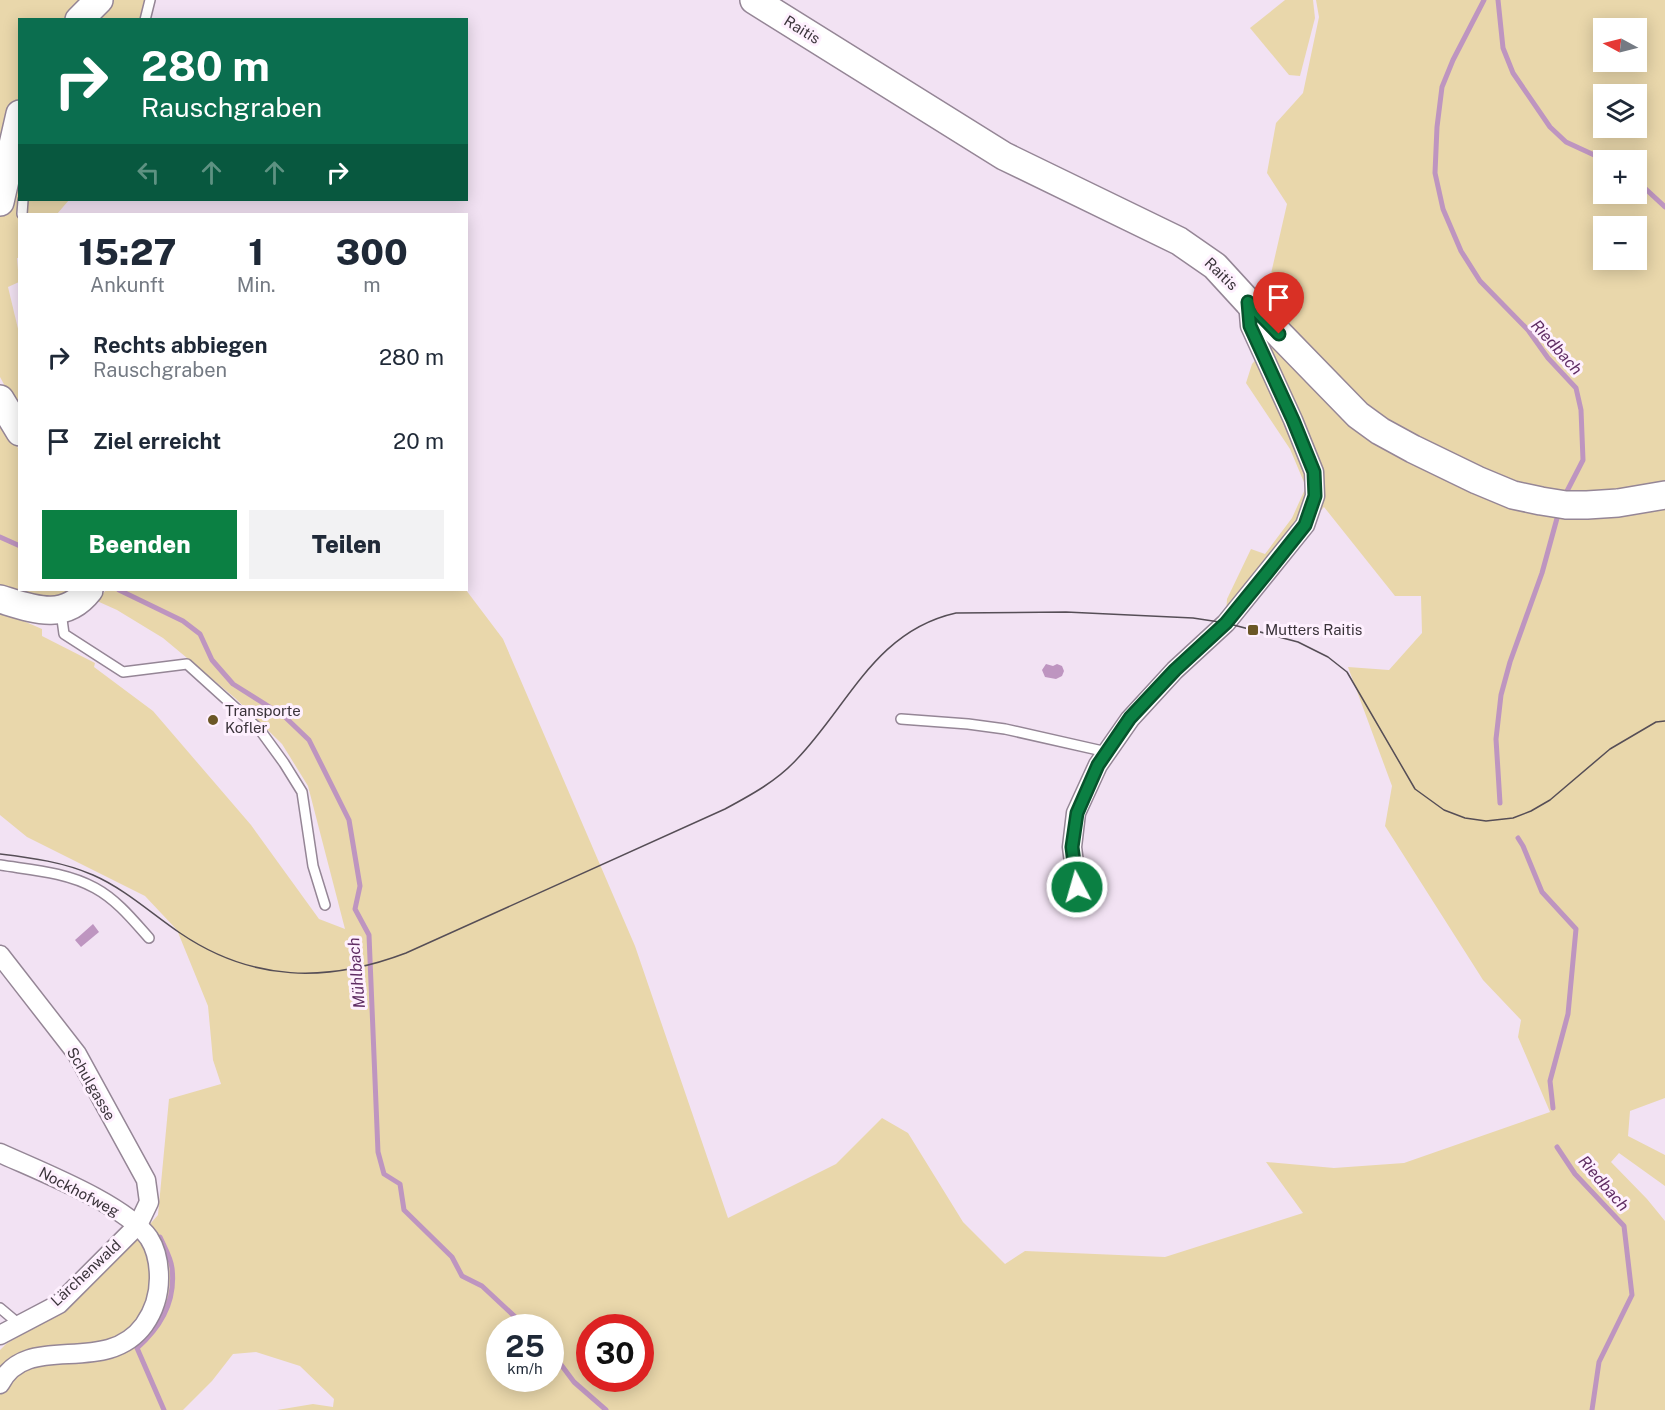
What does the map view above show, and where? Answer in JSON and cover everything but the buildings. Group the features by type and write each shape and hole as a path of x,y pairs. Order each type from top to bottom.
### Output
{"street":[{"path":"81,18 99,0"},
{"name":"Raitis","path":"754,0 1016,163 1185,245 1215,266 1248,302 1250,326 1314,472 1315,496 1305,525 1226,623 1175,670 1130,718 1098,765 1077,813 1072,847 1077,887"},
{"path":"0,202 18,123"},
{"path":"1248,302 1358,415 1394,439 1463,474 1513,495 1562,504 1618,503 1665,495"},
{"path":"0,399 18,429"},
{"path":"0,599 39,610 61,609 72,606 88,591"},
{"name":"Schulgasse","path":"0,955 76,1054 146,1180 149,1202 138,1225"},
{"name":"Nockhofweg","path":"0,1153 86,1192 138,1225 150,1240 159,1273 152,1312 140,1330 126,1342 102,1352 37,1357 21,1361 9,1370 0,1384"},
{"name":"Lärchenwald","path":"0,1335 59,1304 138,1225"}],"lane":[{"path":"146,18 150,0"},
{"path":"61,609 64,634 123,672 188,664 260,730 285,763 302,792 313,866 325,905"},
{"path":"901,719 1005,729 1107,752"},
{"path":"0,865 57,875 95,888 128,914 149,938"},
{"path":"0,1308 19,1324"}],"shaded area":[{"path":"0,0 146,0 140,18 18,18 18,201 68,201 58,213 18,213 18,282 8,287 18,329 18,410 0,377"},
{"path":"1285,0 1313,0 1315,18 1300,76 1289,75 1250,28"},
{"path":"1316,0 1665,0 1665,1098 1630,1111 1628,1136 1665,1155 1665,1186 1619,1153 1611,1162 1665,1221 1665,1410 277,1410 313,1404 333,1407 334,1399 300,1366 256,1352 233,1354 212,1381 183,1410 0,1410 0,1350 60,1311 137,1239 158,1215 169,1099 221,1084 213,1060 208,1006 177,930 145,896 27,837 0,815 0,613 42,629 42,636 95,663 94,667 153,711 251,825 319,919 345,929 308,786 282,744 235,698 163,638 117,610 97,601 105,591 467,591 503,639 635,946 728,1218 836,1164 882,1118 908,1133 963,1222 1005,1264 1025,1251 1165,1257 1303,1213 1266,1162 1334,1168 1404,1163 1550,1112 1518,1037 1521,1020 1483,980 1385,826 1392,786 1348,667 1389,670 1422,633 1421,596 1395,596 1324,507 1226,614 1227,599 1251,549 1265,554 1292,518 1306,487 1290,449 1246,383 1252,364 1267,347 1259,326 1287,204 1267,173 1276,123 1303,93 1319,17"},
{"path":"0,417 18,448 18,591 71,591 57,597 47,597 27,594 0,587"},
{"path":"1046,664 1062,666 1064,671 1062,676 1056,679 1045,677 1042,670"},
{"path":"93,924 99,932 81,947 75,940"}],"waterway":[{"name":"Riedbach","path":"1484,0 1453,60 1442,87 1435,173 1443,209 1461,251 1480,281 1528,330 1548,358 1576,388 1581,410 1583,460 1564,497"},
{"name":"Riedbach","path":"1498,0 1503,48 1513,73 1550,127 1566,142 1593,154"},
{"name":"Riedbach","path":"1647,190 1665,207"},
{"name":"Riedbach","path":"1500,803 1496,739 1501,695 1510,662 1542,573 1559,511"},
{"name":"Mühlbach","path":"0,537 18,545"},
{"name":"Mühlbach","path":"121,591 183,621 200,634 212,660 233,684 284,716 309,740 349,820 360,886 355,909 369,935 378,1152 384,1174 400,1184 404,1210 452,1257 462,1276 482,1286 512,1314"},
{"name":"Riedbach","path":"1518,838 1542,892 1576,929 1568,1014 1550,1081 1553,1108"},
{"name":"Riedbach","path":"1557,1147 1575,1174 1624,1226 1632,1295 1599,1362 1592,1410"},
{"path":"160,1237 171,1264 172,1291 160,1322 137,1348 164,1410"},
{"name":"Mühlbach","path":"564,1369 574,1382 606,1410"}],"tram line":[{"path":"0,854 59,864 93,875 127,894 180,933 207,949 262,969 290,973 319,973 377,963 406,953 725,809 754,793 781,774 797,759 866,672 884,653 904,636 928,622 956,613 1066,612 1193,618 1226,623 1298,642 1328,657 1347,672 1415,789 1444,810 1465,818 1486,821 1513,818 1531,811 1550,800 1610,749 1656,722 1665,721"}],"place":[{"name":"Mutters Raitis","path":"1253,630"},
{"name":"Transporte Kofler","path":"213,720"}],"route":[{"path":"1077,887 1072,847 1077,813 1098,765 1130,718 1175,670 1226,623 1305,525 1315,496 1314,472 1250,326 1248,302 1279,334"}]}
